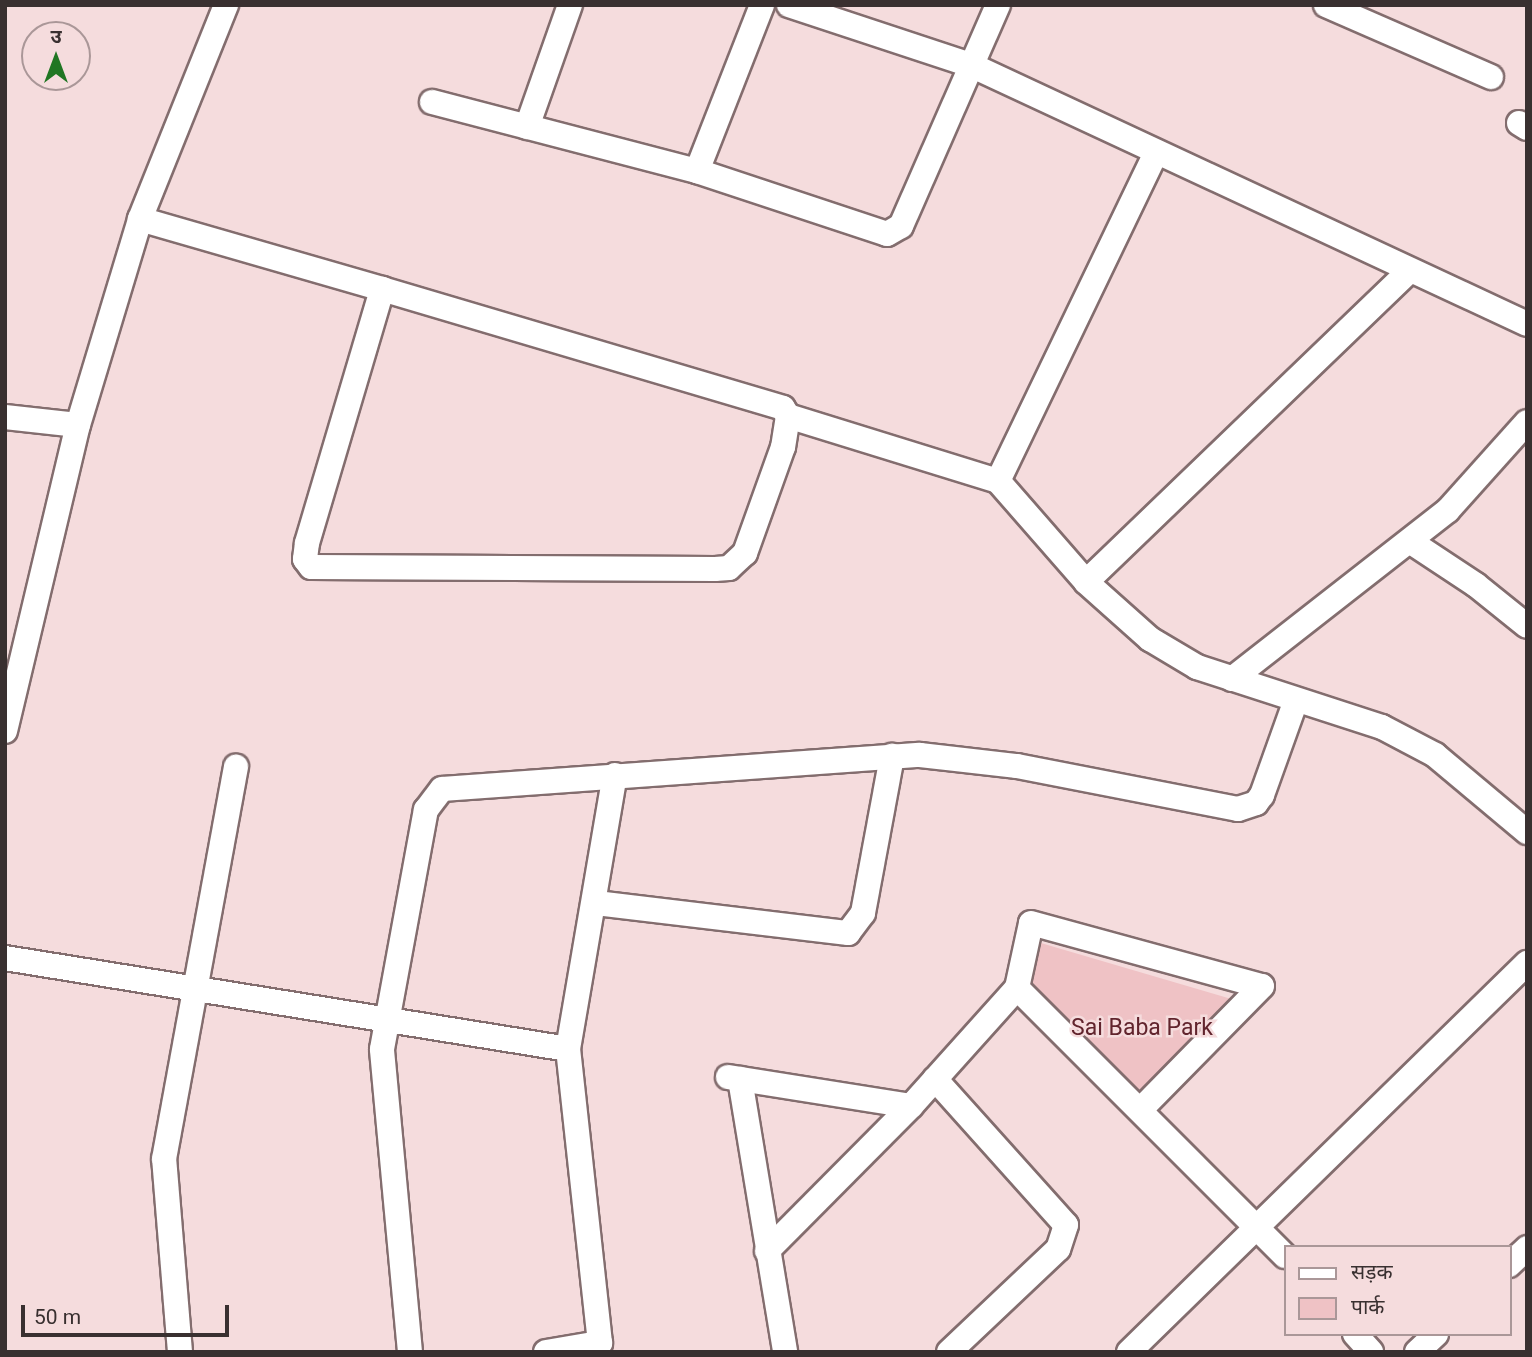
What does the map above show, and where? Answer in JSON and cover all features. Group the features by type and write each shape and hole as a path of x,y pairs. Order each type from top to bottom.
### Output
{"street":[{"path":"5,731 78,425 140,219 226,5"},
{"path":"527,127 570,5"},
{"path":"696,172 762,5"},
{"path":"789,5 973,65 1527,324"},
{"path":"432,102 696,172 880,234 894,232 973,65 998,5"},
{"path":"1326,5 1491,77"},
{"path":"998,481 1156,152"},
{"path":"140,219 775,404 788,416 998,481 1086,582 1150,639 1197,667 1382,727 1435,755 1527,832"},
{"path":"1086,582 1409,271"},
{"path":"382,289 306,543 305,559 312,567 729,568 744,553 783,447 788,416"},
{"path":"5,416 78,425"},
{"path":"1232,679 1411,542 1448,510 1527,422"},
{"path":"1411,542 1476,585 1527,626"},
{"path":"410,1352 382,1067 386,1019 432,798 458,785 892,756 1017,766 1238,809 1256,803 1262,795 1296,699"},
{"path":"596,903 839,935 848,933 863,913 892,756"},
{"path":"180,1352 164,1159 236,767"},
{"path":"547,1352 601,1347 568,1048 596,903 615,775"},
{"path":"767,1251 911,1106 1017,988 1031,923 1262,986 1140,1110"},
{"path":"5,958 568,1048"},
{"path":"1142,1348 1257,1224 1527,963"},
{"path":"1017,988 1257,1224 1284,1255"},
{"path":"785,1352 734,1078 911,1106"},
{"path":"935,1079 1066,1225 1065,1237 1058,1249 949,1352"},
{"path":"1511,1263 1527,1248"},
{"path":"1357,1336 1371,1352"},
{"path":"1417,1352 1434,1336"}],"green space":[{"name":"Sai Baba Park","path":"1034,941 1245,1003 1140,1102 1023,984"}]}
